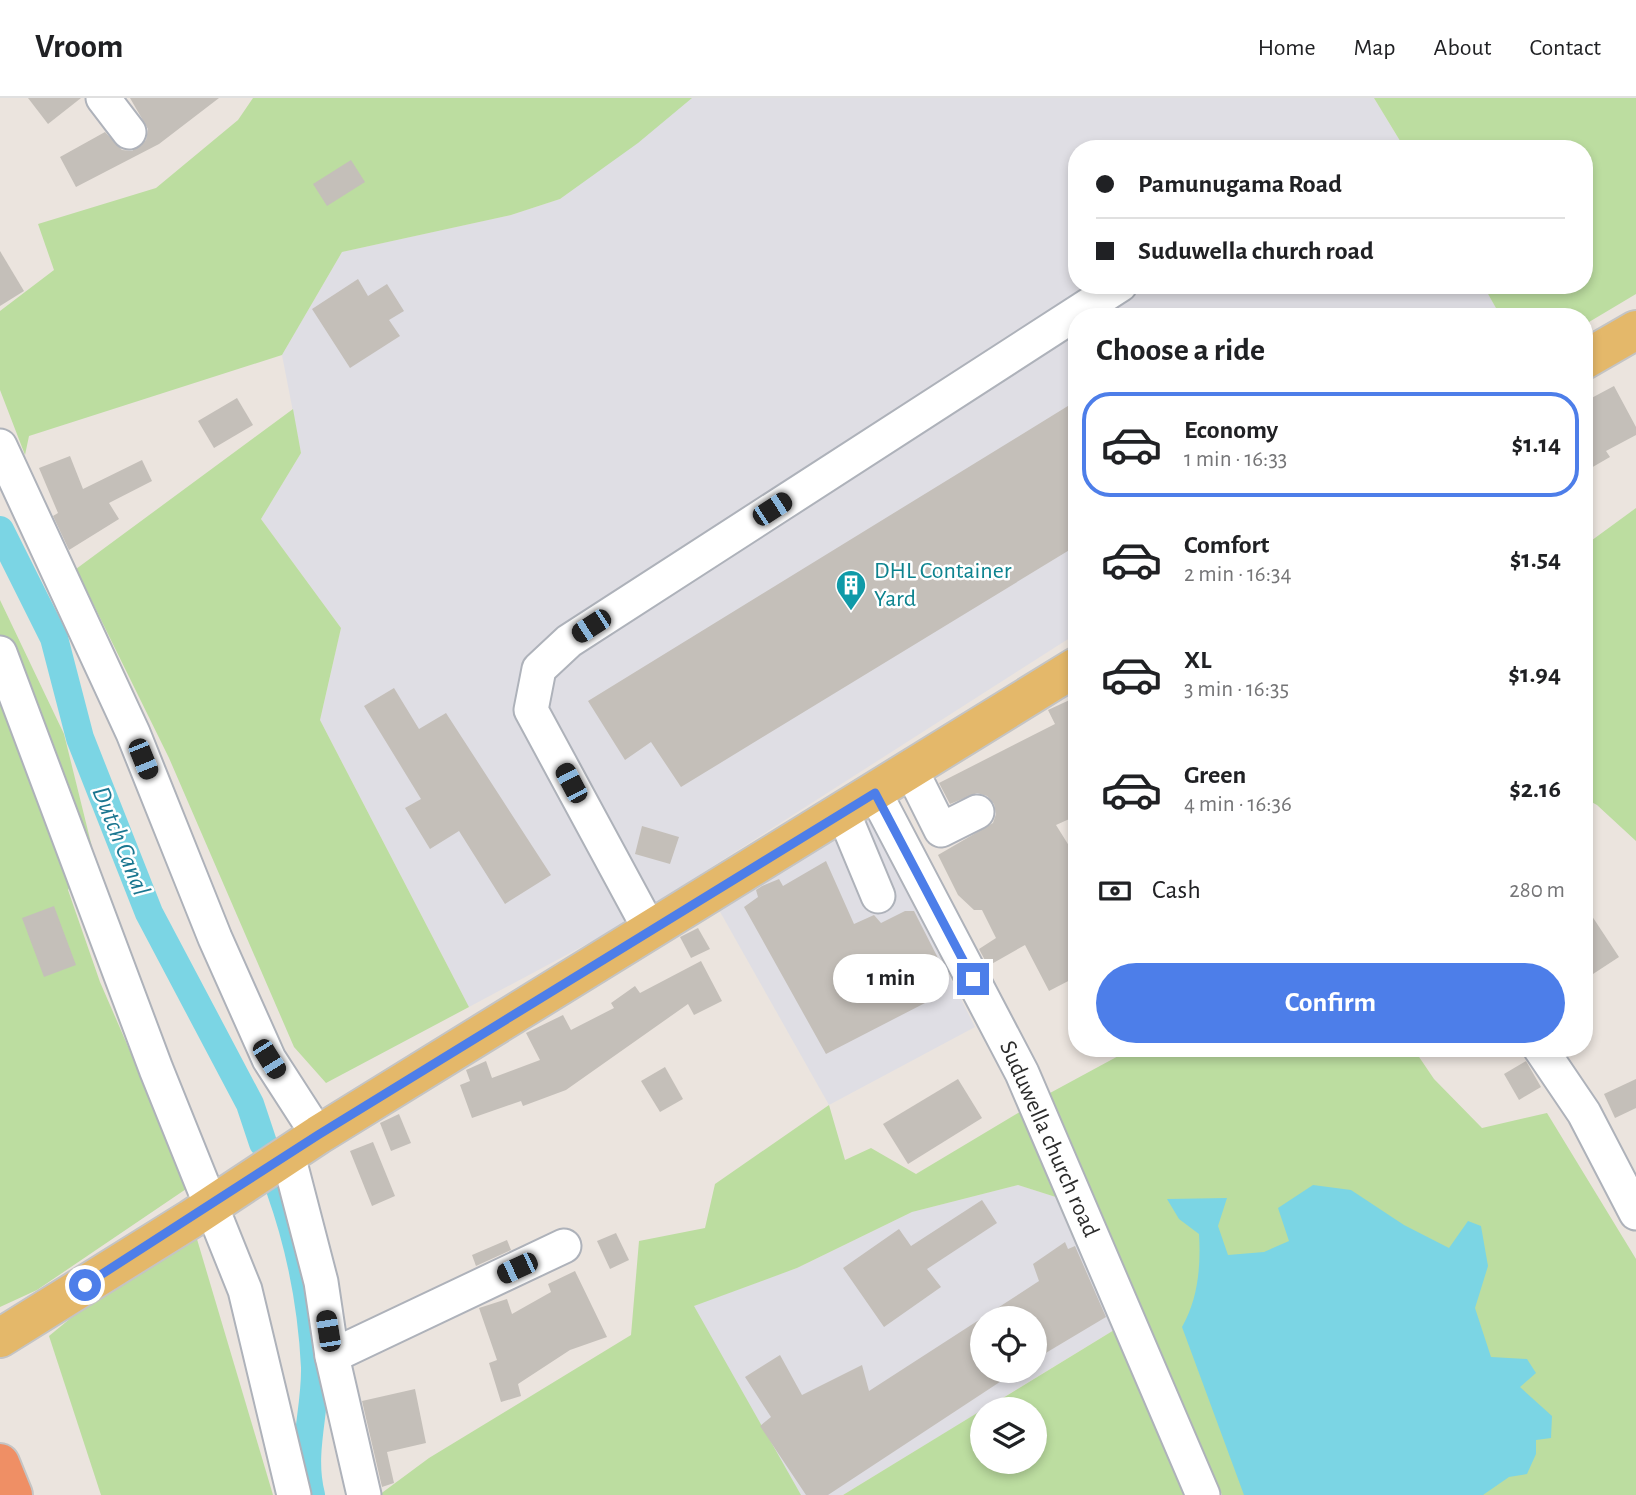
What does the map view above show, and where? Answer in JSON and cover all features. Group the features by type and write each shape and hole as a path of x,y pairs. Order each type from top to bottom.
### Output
{"highway":[{"path":"0,1463 13,1495"}],"main road":[{"path":"1593,355 1636,330"},
{"path":"0,1338 210,1207 303,1145 1068,672"}],"street":[{"path":"103,98 129,132"},
{"path":"1084,308 1106,294"},
{"path":"650,930 531,709 539,669 569,640 1068,319"},
{"path":"0,446 132,733 303,1145 332,1356 364,1495"},
{"path":"0,653 210,1207 245,1290 294,1495"},
{"path":"911,771 940,830 977,812"},
{"path":"859,803 878,896"},
{"name":"Suduwella church road","path":"859,803 1022,1073 1203,1495"},
{"path":"1546,1057 1584,1113 1636,1213"},
{"path":"332,1356 564,1246"}],"shaded area":[{"path":"691,98 1374,98 1400,140 1068,140 1068,294 1488,294 1496,308 1068,308 1068,639 613,930 469,1007 320,720 341,628 261,519 301,453 282,355 342,252 511,215 560,199"},
{"path":"869,815 975,1027 829,1105 710,894"},
{"path":"1018,1185 1062,1199 1119,1327 1047,1371 1047,1306 970,1306 970,1383 1027,1383 1004,1397 970,1397 970,1418 843,1495 801,1495 693,1306 797,1268 912,1212"}],"green space":[{"path":"253,98 692,98 638,143 560,199 511,215 342,252 282,355 29,436 25,455 0,390 0,311 54,270 38,224 156,188 238,120"},
{"path":"1374,98 1636,98 1636,294 1593,320 1593,308 1496,308 1488,294 1593,294 1593,140 1400,140"},
{"path":"293,409 301,453 261,519 341,628 320,720 469,1007 326,1083 294,1047 169,758 76,569"},
{"path":"1636,508 1636,841 1593,803 1593,539"},
{"path":"0,600 64,734 92,847 68,890 100,982 189,1187 37,1290 0,1307"},
{"path":"1116,1057 1419,1057 1434,1079 1482,1128 1547,1113 1636,1259 1636,1495 1222,1495 1050,1093"},
{"path":"829,1105 845,1160 871,1148 916,1174 1023,1110 1062,1199 1018,1185 912,1212 797,1268 694,1306 801,1495 379,1495 429,1458 631,1335 639,1241 705,1228 715,1184"},
{"path":"191,1219 273,1495 101,1495 49,1336"},
{"path":"1119,1327 1188,1495 843,1495 970,1417 970,1474 1047,1474 1047,1397 1005,1397 1027,1383 1047,1383 1047,1371"}],"water":[{"path":"1313,1185 1351,1190 1404,1225 1449,1248 1468,1221 1481,1226 1488,1266 1475,1308 1491,1357 1527,1359 1536,1373 1520,1387 1552,1416 1551,1438 1536,1440 1536,1454 1527,1474 1509,1477 1483,1495 1244,1495 1182,1327 1192,1305 1197,1282 1199,1234 1179,1219 1167,1199 1227,1198 1218,1226 1228,1255 1264,1252 1289,1241 1278,1208"}],"building":[{"path":"28,98 81,98 48,124"},
{"path":"130,98 219,98 159,144 76,187 60,157 105,132 122,150 132,151 146,140 148,129"},
{"path":"351,160 365,182 327,206 313,184"},
{"path":"0,251 24,291 0,306"},
{"path":"358,279 368,296 387,284 404,311 389,320 400,336 350,368 312,309"},
{"path":"1614,386 1636,427 1636,435 1606,451 1610,457 1593,467 1593,397"},
{"path":"237,398 253,425 214,448 198,421"},
{"name":"DHL Container Yard","path":"1068,406 1068,551 681,787 651,742 625,760 588,701"},
{"path":"70,456 83,489 142,460 152,481 109,503 119,519 69,550 53,516 58,513 39,468"},
{"path":"394,688 419,729 446,713 551,875 505,904 459,831 430,849 405,808 421,799 364,706"},
{"path":"1068,701 1068,820 1056,825 1068,844 1068,981 1049,991 1025,945 988,966 979,949 996,938 982,910 974,910 958,895 938,855 993,823 996,814 994,804 987,796 977,793 950,804 939,783 1055,724 1048,710"},
{"path":"642,826 679,837 670,864 635,854"},
{"path":"826,861 854,924 874,915 881,923 905,911 914,911 939,960 910,974 925,1003 826,1054 744,907 758,897 756,890 762,886 779,879 783,886"},
{"path":"54,906 76,965 44,977 22,918"},
{"path":"1593,918 1619,957 1593,974"},
{"path":"698,928 710,949 691,958 680,937"},
{"path":"701,961 722,1001 694,1015 688,1004 566,1090 523,1106 521,1101 472,1118 460,1085 470,1081 466,1070 486,1061 492,1078 540,1060 526,1033 563,1015 571,1030 614,1008 611,1003 635,986 640,993"},
{"path":"1526,1061 1541,1087 1519,1100 1504,1074"},
{"path":"665,1067 683,1099 660,1112 641,1081"},
{"path":"958,1079 982,1118 908,1164 883,1124"},
{"path":"1636,1079 1636,1108 1615,1118 1604,1094"},
{"path":"399,1114 411,1143 391,1151 380,1123"},
{"path":"373,1142 395,1196 372,1206 350,1151"},
{"path":"982,1200 997,1223 927,1269 941,1287 884,1327 843,1268 899,1229 911,1246"},
{"path":"616,1233 629,1260 610,1269 597,1241"},
{"path":"507,1240 511,1250 476,1266 472,1255"},
{"path":"1065,1242 1068,1249 1075,1246 1106,1317 1047,1352 1047,1306 1000,1306 1039,1281 1033,1264"},
{"path":"575,1271 607,1337 570,1350 518,1384 521,1396 501,1402 489,1363 497,1360 479,1308 507,1299 512,1314 551,1292 548,1284"},
{"path":"970,1326 970,1383 998,1383 977,1397 970,1397 970,1402 828,1495 806,1495 760,1426 771,1417 745,1377 780,1355 802,1395 862,1365 869,1391"},
{"path":"415,1389 426,1443 387,1452 394,1483 382,1487 362,1401"}],"waterway":[{"name":"Dutch Canal","path":"0,530 54,638 80,738 149,913 250,1104 263,1143"},
{"name":"Dutch Canal","path":"280,1189 299,1254 313,1344 315,1383 307,1463 311,1495"}],"place":[{"name":"DHL Container Yard","path":"851,612"}],"route":[{"path":"85,1285 318,1135 875,793 973,979"}]}
